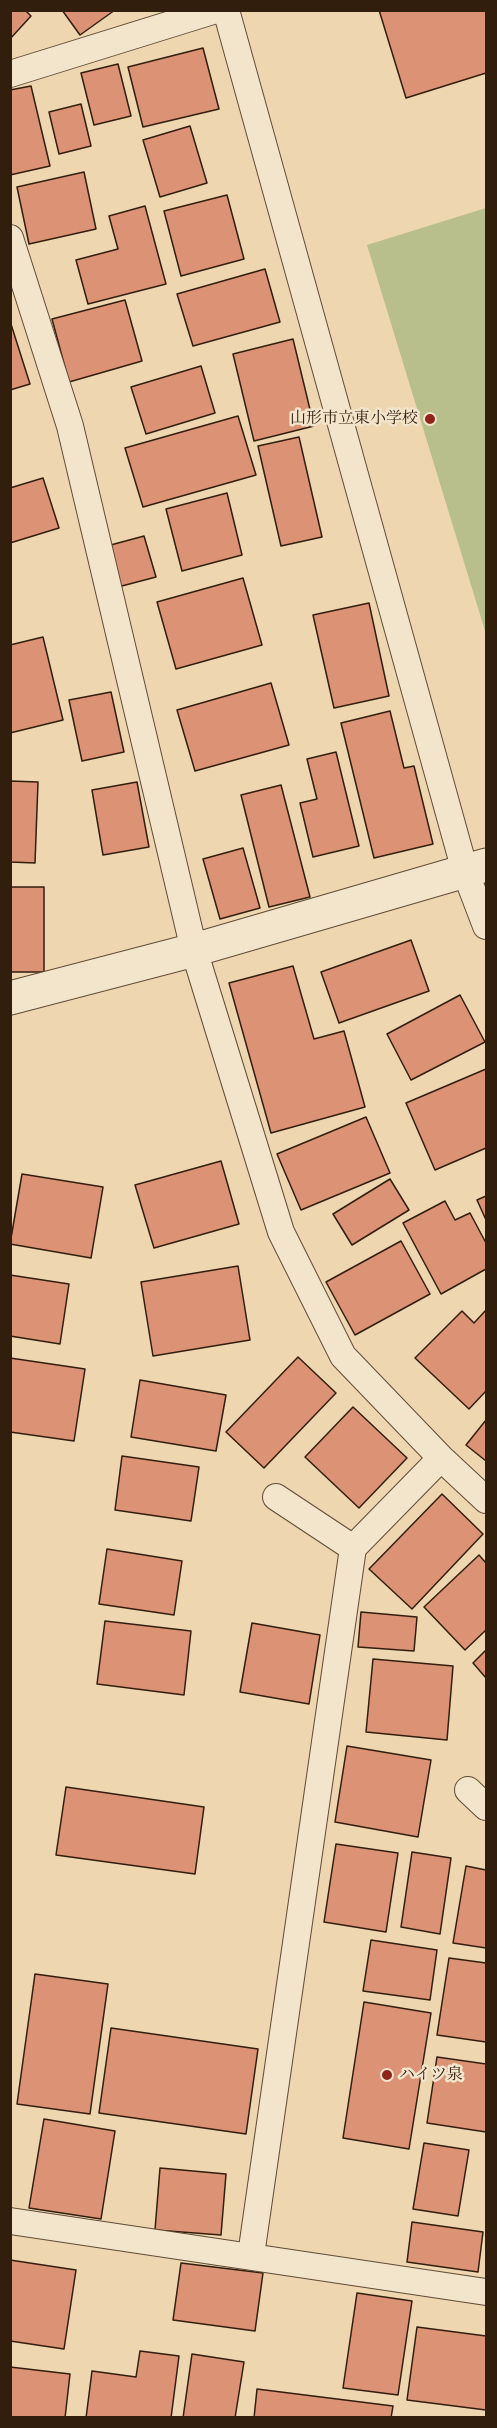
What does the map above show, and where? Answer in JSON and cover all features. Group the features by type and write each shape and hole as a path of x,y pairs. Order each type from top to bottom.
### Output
{"street":[{"path":"10,998 194,950 476,868"}],"lane":[{"path":"10,74 216,10"},
{"path":"226,10 476,868 486,926"},
{"path":"10,238 70,426 194,950 281,1232 343,1356 441,1458 486,1500"},
{"path":"251,2255 353,1548 441,1458"},
{"path":"276,1497 353,1548"},
{"path":"10,2221 251,2255 486,2292"}],"green space":[{"path":"486,208 486,634 367,245"}],"building":[{"path":"10,10 25,10 31,16 10,39"},
{"path":"62,10 115,10 80,35"},
{"path":"379,10 486,10 486,73 406,98"},
{"path":"203,48 219,109 143,127 128,67"},
{"path":"118,64 131,116 94,125 81,73"},
{"path":"31,86 50,166 10,175 10,90"},
{"path":"81,104 91,146 59,154 49,112"},
{"path":"190,126 207,183 160,197 143,140"},
{"path":"84,172 96,229 29,244 17,187"},
{"path":"227,195 244,259 181,276 164,211"},
{"path":"145,206 166,284 88,304 76,260 118,249 109,216"},
{"path":"265,269 280,322 193,346 177,294"},
{"path":"125,300 142,361 69,382 52,319"},
{"path":"10,321 30,384 10,390"},
{"path":"293,339 314,426 254,441 233,354"},
{"path":"201,366 215,413 146,434 131,387"},
{"path":"238,416 256,475 143,507 125,448"},
{"path":"299,437 322,537 281,546 258,446"},
{"path":"43,478 59,528 10,543 10,488"},
{"path":"227,493 242,555 182,571 166,509"},
{"path":"144,536 156,577 118,587 107,546"},
{"path":"243,578 262,645 176,669 157,602"},
{"path":"369,603 389,696 334,708 313,615"},
{"path":"43,637 63,720 10,733 10,645"},
{"path":"271,683 289,745 195,771 177,710"},
{"path":"111,692 124,752 82,761 69,700"},
{"path":"390,711 404,768 414,766 433,844 374,858 341,723"},
{"path":"336,752 359,846 313,857 300,803 317,799 307,759"},
{"path":"10,781 38,782 35,863 10,862"},
{"path":"137,782 149,847 103,855 92,790"},
{"path":"281,785 310,897 269,907 241,795"},
{"path":"243,848 260,908 220,919 203,859"},
{"path":"10,887 44,887 44,972 10,972"},
{"path":"411,940 429,991 339,1023 321,972"},
{"path":"293,966 314,1039 344,1031 365,1107 271,1133 229,983"},
{"path":"460,995 485,1042 411,1080 387,1034"},
{"path":"486,1069 486,1148 435,1170 406,1103"},
{"path":"366,1117 390,1173 301,1210 277,1154"},
{"path":"221,1161 239,1224 154,1248 135,1185"},
{"path":"22,1174 103,1187 91,1258 10,1244"},
{"path":"390,1179 409,1210 352,1245 333,1214"},
{"path":"486,1196 486,1220 477,1200"},
{"path":"445,1201 455,1220 470,1213 486,1243 486,1269 441,1294 403,1223"},
{"path":"401,1241 430,1294 355,1335 326,1282"},
{"path":"238,1266 250,1340 153,1356 141,1282"},
{"path":"10,1275 69,1284 60,1344 10,1336"},
{"path":"486,1310 486,1391 469,1409 415,1358 462,1311 474,1323"},
{"path":"298,1357 336,1393 264,1468 226,1432"},
{"path":"10,1358 85,1369 74,1441 10,1432"},
{"path":"140,1380 226,1395 216,1451 131,1437"},
{"path":"353,1407 407,1458 359,1508 305,1457"},
{"path":"486,1420 486,1461 466,1445"},
{"path":"122,1456 199,1467 191,1521 115,1510"},
{"path":"442,1494 483,1534 412,1609 369,1569"},
{"path":"107,1549 182,1561 174,1615 99,1604"},
{"path":"479,1555 486,1563 486,1630 465,1650 424,1607"},
{"path":"361,1612 417,1617 414,1651 358,1647"},
{"path":"105,1621 191,1631 184,1695 97,1684"},
{"path":"252,1623 320,1635 309,1704 240,1692"},
{"path":"486,1650 486,1678 473,1663"},
{"path":"373,1659 453,1666 447,1740 366,1732"},
{"path":"347,1746 431,1760 418,1837 335,1822"},
{"path":"66,1787 204,1807 195,1874 56,1855"},
{"path":"336,1844 398,1853 386,1932 324,1922"},
{"path":"412,1852 451,1858 440,1934 401,1927"},
{"path":"466,1866 486,1870 486,1948 453,1943"},
{"path":"371,1940 437,1950 430,2000 363,1991"},
{"path":"449,1958 486,1963 486,2042 437,2035"},
{"path":"35,1974 108,1984 90,2114 17,2104"},
{"name":"ハイツ泉","path":"364,2002 431,2013 409,2149 343,2138"},
{"path":"111,2028 258,2049 246,2134 99,2113"},
{"path":"437,2057 486,2064 486,2132 427,2123"},
{"path":"44,2119 115,2131 101,2219 29,2208"},
{"path":"424,2143 469,2150 458,2216 413,2209"},
{"path":"160,2168 226,2174 221,2235 155,2230"},
{"path":"412,2222 483,2232 478,2272 407,2262"},
{"path":"10,2260 76,2270 64,2349 10,2341"},
{"path":"181,2263 263,2273 255,2331 173,2320"},
{"path":"357,2293 412,2301 398,2395 343,2388"},
{"path":"417,2327 486,2336 486,2410 407,2400"},
{"path":"140,2351 179,2356 171,2418 86,2418 92,2371 136,2377"},
{"path":"192,2354 244,2362 235,2418 183,2418"},
{"path":"10,2367 70,2374 65,2418 10,2418"},
{"path":"257,2389 393,2406 391,2418 254,2418"}],"place":[{"name":"山形市立東小学校","path":"430,419"},
{"name":"ハイツ泉","path":"387,2075"}]}
